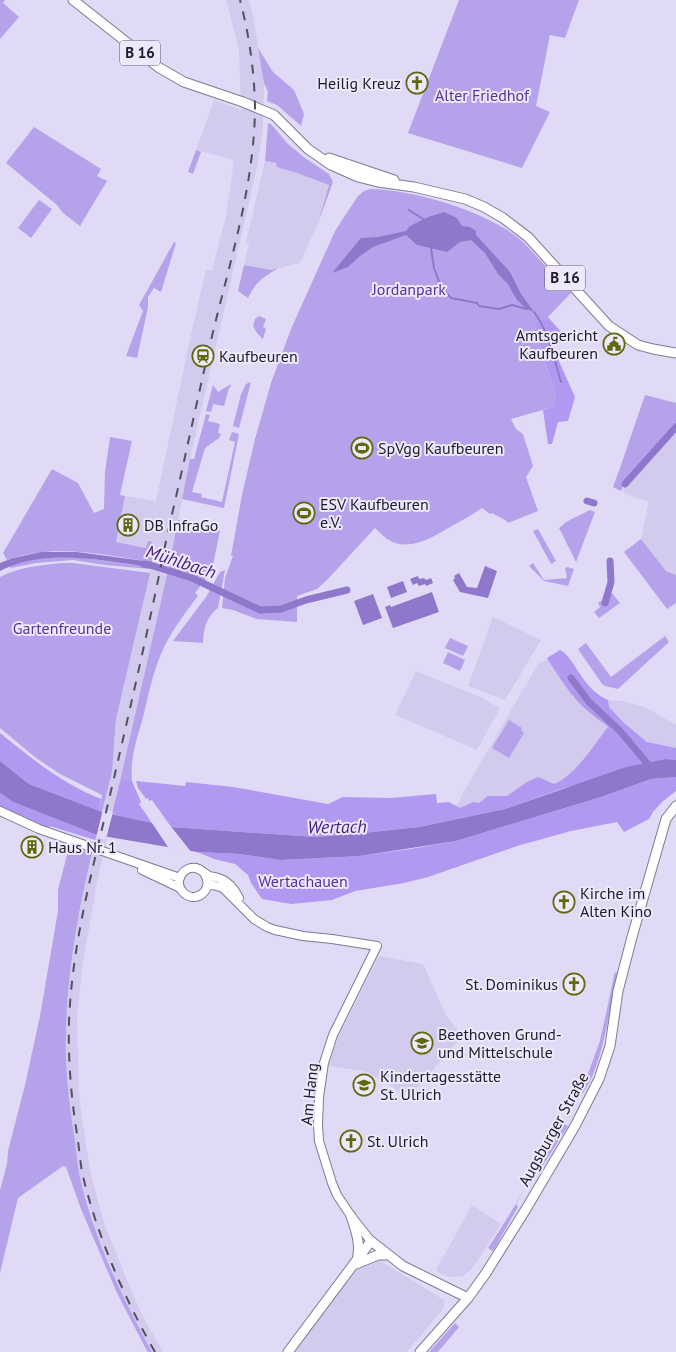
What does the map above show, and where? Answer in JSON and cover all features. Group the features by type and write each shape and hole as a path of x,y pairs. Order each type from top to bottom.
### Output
{"main road":[{"name":"B 16","path":"73,0 158,67 184,82 243,102 274,115 308,149 331,165 346,168 358,176 378,182 414,187 464,199 484,207 503,218 528,238 609,326 638,344 676,353"},
{"name":"Augsburger Straße","path":"420,1352 468,1298 486,1273 575,1126 599,1079 610,1046 618,991 632,937 666,819 676,806"},
{"path":"351,1216 360,1251 356,1262"},
{"path":"288,1352 371,1242 404,1266 468,1298"},
{"path":"356,1262 378,1255 385,1254 391,1256"}],"street":[{"path":"0,811 39,829 118,857 165,878 184,893 193,897 200,896 208,886 208,879 204,873"},
{"path":"180,888 180,878 183,873 189,869 197,868 204,873 221,879 224,885 208,886"},
{"path":"165,878 180,878"},
{"name":"Am Hang","path":"224,885 245,911 259,923 275,930 303,936 377,946 333,1035 324,1063 319,1097 318,1125 319,1141 337,1195 371,1242"}],"shaded area":[{"path":"226,0 249,0 253,15 264,83 263,128 258,163 190,459 169,566 97,882 82,969 77,1019 79,1096 90,1171 104,1223 143,1317 163,1352 152,1352 134,1320 118,1285 95,1227 79,1173 68,1098 66,1020 70,970 78,921 112,772 116,719 152,562 152,542 146,548 116,542 125,496 156,501 206,270 212,271 226,216 234,160 196,150 214,100 241,110 239,49"},
{"path":"265,161 276,163 278,167 329,185 318,223 300,263 271,270 244,265 249,243 246,242"},
{"path":"444,212 457,218 462,226 470,227 476,231 476,235 510,272 521,294 534,312 527,309 517,300 508,284 498,274 485,253 471,240 460,242 447,252 417,245 406,235 373,247 348,267 332,273 361,238 378,237 406,231 410,226 428,217"},
{"path":"676,429 676,575 666,571 641,539 649,501 638,499 623,492 626,485"},
{"path":"41,552 77,552 152,562 151,567 94,559 36,559 0,571 0,563"},
{"path":"485,566 497,571 488,598 460,592 453,580 454,576 459,573 467,587 477,588"},
{"path":"418,576 419,579 424,578 426,580 431,578 433,583 426,586 425,584 419,586 417,583 413,585 410,579"},
{"path":"403,581 407,592 391,598 387,587"},
{"path":"432,592 439,612 393,628 385,607 390,605 391,607"},
{"path":"373,594 382,618 363,625 354,601"},
{"path":"493,617 541,640 505,700 468,686"},
{"path":"552,656 591,710 632,754 554,784 452,815 538,664"},
{"path":"416,671 480,697 500,708 477,750 395,715"},
{"path":"608,700 623,701 647,708 676,725 676,748 647,742 623,722 609,707"},
{"path":"666,759 676,760 676,777 651,779 601,797 456,841 360,856 280,860 240,854 197,852 97,835 13,802 0,793 0,761 29,784 102,812 171,827 315,837 419,827 505,809 626,767"},
{"path":"379,956 423,964 446,1015 462,1036 410,1096 401,1089 398,1092 388,1083 364,1071 329,1066 338,1038"},
{"path":"472,1205 501,1224 474,1266 464,1276 449,1277 441,1274 436,1270"},
{"path":"379,1260 444,1300 443,1309 407,1352 293,1352 358,1268"}],"green space":[{"path":"0,0 5,0 3,3 19,17 0,39"},
{"name":"Alter Friedhof","path":"459,0 579,0 565,38 550,35 536,106 550,112 522,168 408,133"},
{"path":"258,48 273,72 294,90 304,114 301,126 277,105 267,101 268,92 264,83"},
{"path":"268,123 288,144 329,174 333,182 318,223 329,185 277,167 276,163 265,161"},
{"path":"34,127 101,169 97,176 107,181 80,226 6,163"},
{"path":"196,150 201,152 193,174 188,172"},
{"name":"Jordanpark","path":"370,189 388,190 430,198 493,222 511,232 525,244 571,293 548,317 534,323 555,394 553,407 511,419 516,429 523,434 533,466 526,477 538,511 508,523 482,508 437,535 412,544 395,543 387,539 375,528 317,589 297,596 297,622 257,619 222,608 225,578 233,556 231,556 242,495 255,439 271,383 291,329 335,231 358,196"},
{"path":"39,200 52,209 31,238 18,228"},
{"path":"174,242 176,243 161,292 154,288 148,297 148,307 137,358 126,356 143,311 139,305"},
{"path":"244,265 271,270 278,268 257,284 248,298 238,291"},
{"path":"259,316 266,319 263,327 266,329 263,339 253,326 255,319"},
{"path":"548,317 562,333 553,348 575,397 568,421 558,422 552,444 548,444 543,410 553,407 555,394 534,323"},
{"path":"251,382 239,428 233,426 241,394 246,384"},
{"path":"231,384 224,406 213,404 211,412 206,411 213,385 218,392"},
{"path":"645,395 676,403 676,426 624,484 621,491 613,487"},
{"path":"206,414 210,415 208,421 220,424 218,433 221,434 219,438 205,448 192,492 202,494 201,497 222,502 235,442 229,440 232,432 239,434 224,508 182,499 190,459 194,459"},
{"path":"110,437 132,441 120,495 125,496 116,542 146,548 148,541 152,542 152,562 61,551 42,552 7,560 3,553 52,469 78,483 94,513 104,509 105,472"},
{"path":"590,510 595,512 576,562 559,528 566,522"},
{"path":"178,520 220,531 213,565 208,576 195,593 198,596 173,631 161,654 136,743 132,766 132,781 120,781 169,566"},
{"path":"538,529 556,561 551,564 533,531"},
{"path":"641,539 666,571 676,575 676,603 667,609 624,552"},
{"path":"76,557 151,567 150,569 105,565 73,560 36,563 11,568 9,566 33,559"},
{"name":"Gartenfreunde","path":"63,563 150,573 116,719 112,772 102,812 99,811 102,795 60,774 36,758 0,728 0,577 22,569"},
{"path":"533,563 544,580 567,578 565,568 574,569 568,586 544,581 529,566"},
{"path":"225,570 218,608 206,623 203,643 173,641 206,597 220,572"},
{"path":"612,593 620,603 599,618 594,612 600,607 598,603"},
{"path":"665,636 669,642 618,689 602,684 578,649 586,643 611,677"},
{"path":"450,638 468,646 463,656 445,648"},
{"path":"560,650 568,656 593,690 608,700 609,707 623,722 647,742 676,748 676,760 666,759 561,789 505,809 419,827 315,837 171,827 152,800 146,799 138,788 136,781 185,786 186,782 233,787 328,804 343,797 391,798 436,794 437,803 449,802 460,808 473,802 479,803 488,796 507,796 538,777 554,784 562,780 577,767 608,727 577,700 547,658"},
{"path":"448,652 465,660 460,671 443,663"},
{"path":"509,720 522,728 521,730 524,733 509,758 492,748"},
{"path":"0,733 61,778 101,799 99,811 29,784 0,761"},
{"name":"Wertachauen","path":"676,777 676,791 662,802 649,819 624,832 617,822 571,831 517,846 428,877 355,891 332,900 291,904 262,899 248,875 235,864 214,859 197,852 240,854 280,860 360,856 410,849 456,841 601,797 651,779"},
{"path":"120,781 132,781 141,802 139,804 152,823 112,814"},
{"path":"0,793 13,802 97,835 95,840 53,827 39,826 0,808"},
{"path":"69,847 92,853 72,955 67,1008 66,1060 68,1088 79,1173 100,1243 129,1309 152,1352 147,1351 117,1293 81,1209 66,1167 63,1166 18,1198 0,1273 0,1190 40,1016 58,911 58,890"},
{"path":"615,972 617,973 612,1002 599,1058 593,1075 578,1098 600,1041"},
{"path":"564,1124 568,1126 538,1173 524,1190"},
{"path":"516,1203 518,1207 493,1251 488,1248"},
{"path":"455,1323 459,1327 438,1352 429,1352"}],"pier":[{"path":"103,809 113,812 106,839 96,838"},
{"path":"150,820 169,824 192,853 170,850"}],"waterway":[{"path":"409,210 423,219"},
{"path":"431,248 434,268 441,287 451,298 477,303 479,306 499,309 512,305 527,309"},
{"path":"534,312 544,328 561,382"},
{"name":"Mühlbach","path":"625,484 676,427"},
{"name":"Mühlbach","path":"587,501 594,503"},
{"path":"605,603 611,582 610,561"},
{"name":"Mühlbach","path":"143,564 192,578 260,610 281,609 306,600 347,590"},
{"path":"571,678 589,702 620,731 652,769"}],"railway":[{"path":"155,1352 132,1310 112,1265 95,1218 82,1172 73,1106 69,1021 74,967 88,887 138,672 207,358 241,220 251,163 255,105 250,52 240,0"}],"place":[{"name":"Heilig Kreuz","path":"417,83"},
{"name":"Amtsgericht Kaufbeuren","path":"614,344"},
{"name":"Kaufbeuren","path":"203,356"},
{"name":"SpVgg Kaufbeuren","path":"362,448"},
{"name":"ESV Kaufbeuren e.V.","path":"304,513"},
{"name":"DB InfraGo","path":"128,525"},
{"name":"Haus Nr. 1","path":"32,847"},
{"name":"Kirche im Alten Kino","path":"564,902"},
{"name":"St. Dominikus","path":"574,984"},
{"name":"Beethoven Grund- und Mittelschule","path":"422,1043"},
{"name":"Kindertagesstätte St. Ulrich","path":"364,1085"},
{"name":"St. Ulrich","path":"351,1141"}],"water label":[{"name":"Wertach","path":"337,827"}]}
